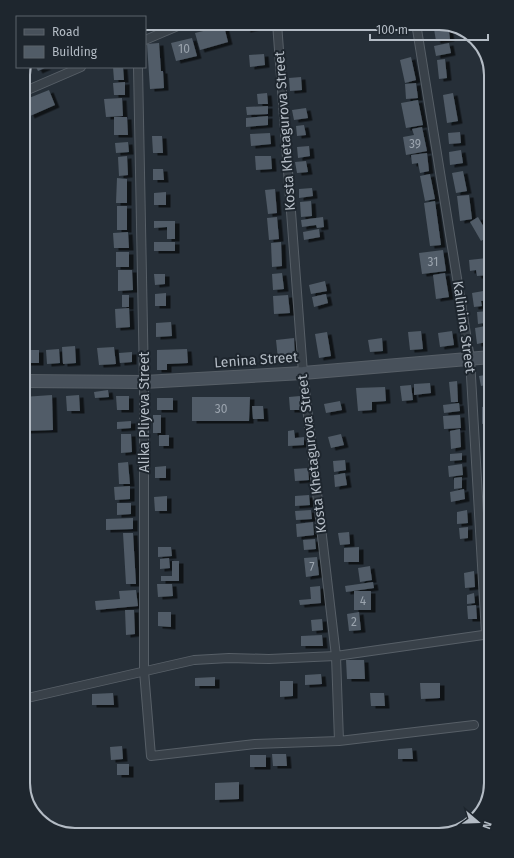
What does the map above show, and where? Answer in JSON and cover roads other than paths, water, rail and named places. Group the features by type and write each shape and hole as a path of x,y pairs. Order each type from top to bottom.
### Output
{"street":[{"path":"146,40 169,30"},
{"name":"Kosta Khetagurova Street","path":"278,30 303,372 336,656 339,741"},
{"name":"Kalinina Street","path":"417,30 470,359 484,562"},
{"path":"30,89 79,68"},
{"name":"Alika Pliyeva Street","path":"138,68 144,382 144,671 151,756 256,744 339,741"},
{"name":"Lenina Street","path":"30,381 144,382 303,372 484,358"},
{"path":"30,697 194,660 336,656 484,635"},
{"path":"339,741 474,724"}]}
